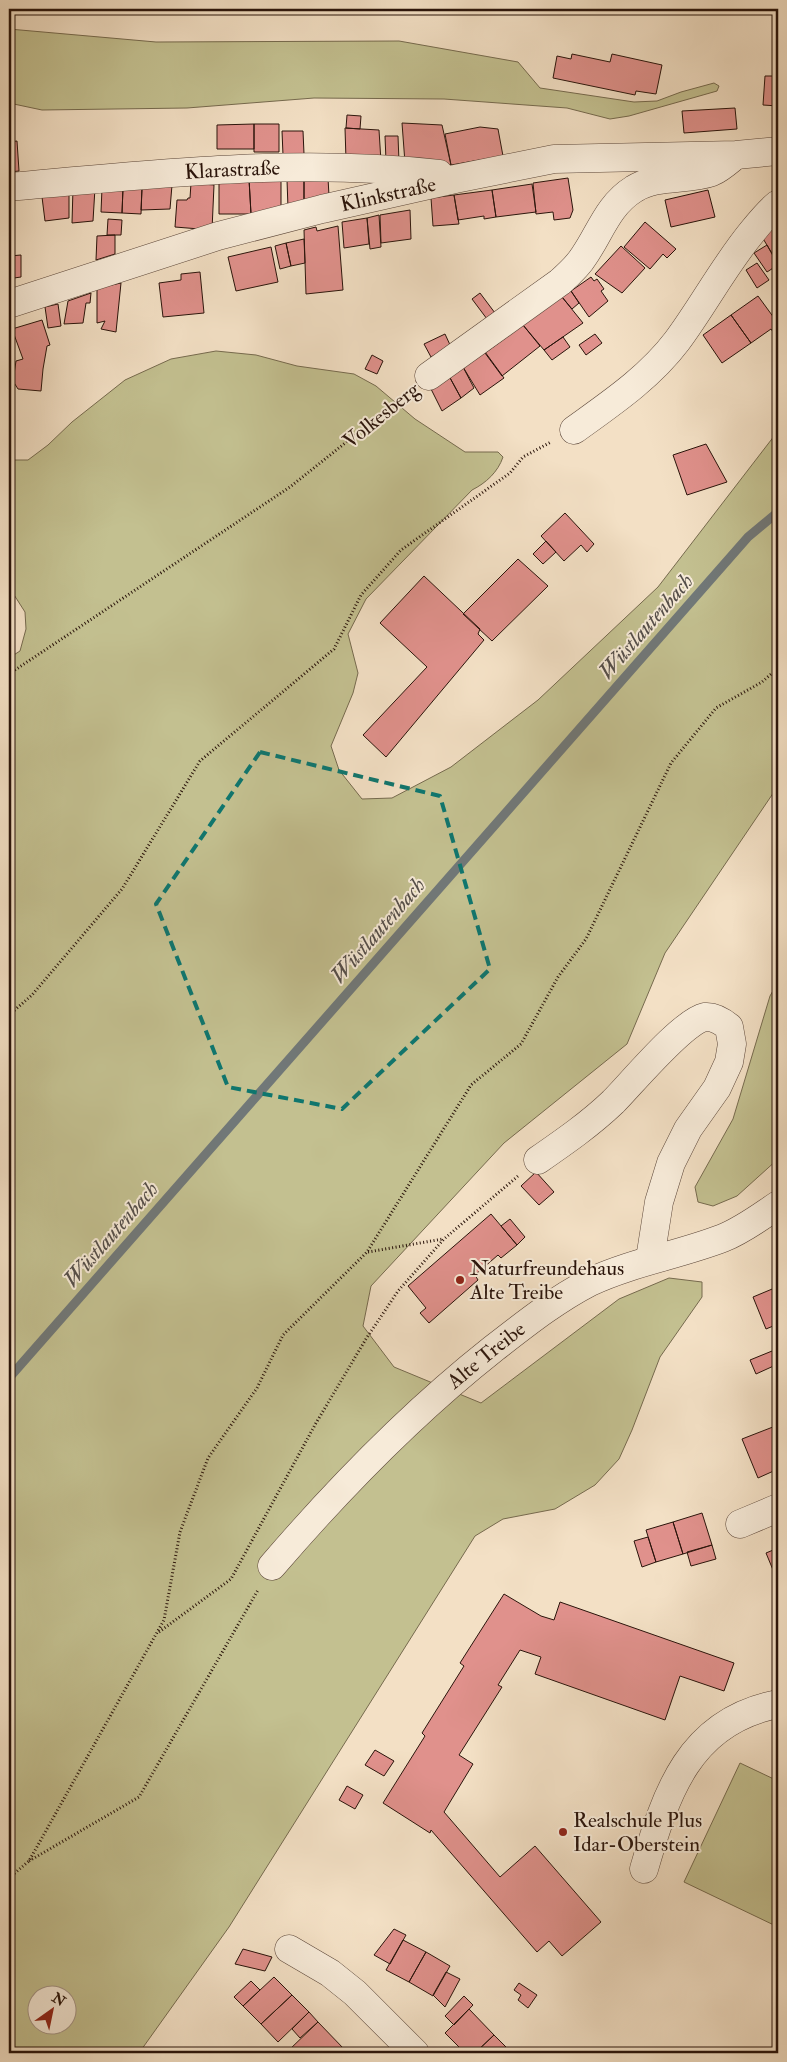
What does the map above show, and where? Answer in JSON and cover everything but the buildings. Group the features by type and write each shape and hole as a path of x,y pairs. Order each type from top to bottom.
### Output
{"street":[{"name":"Klinkstraße","path":"9,304 218,236 454,179 554,159 736,155 778,151"},
{"name":"Volkesberg","path":"429,376 560,282 572,271 584,257 602,222 625,195 651,181 712,172 736,155"},
{"name":"Klarastraße","path":"9,187 254,168 417,172 441,174 454,179"},
{"path":"574,430 613,401 662,359 689,324 742,245 778,204"},
{"path":"538,1160 579,1131 613,1102 685,1028 705,1017 719,1019 729,1027 732,1044 729,1062 717,1088 688,1128 671,1163 659,1202 650,1259"},
{"name":"Alte Treibe","path":"272,1566 318,1511 422,1409 474,1364 531,1319 590,1282 650,1259 724,1238 748,1226 778,1205"},
{"path":"740,1524 778,1508"},
{"path":"644,1869 660,1814 682,1767 708,1737 730,1722 762,1707 778,1704"},
{"path":"289,1949 330,1973 349,1988 415,2053"}],"path":[{"name":"Volkesberg","path":"9,674 290,487 429,376"},
{"path":"9,1015 32,995 122,889 200,761 334,649 361,595 401,550 510,473 523,457 574,430"},
{"path":"29,1862 164,1620 180,1532 208,1458 257,1388 283,1335 367,1252 471,1086 521,1044 558,977 586,939 671,763 716,708 762,682 778,668"},
{"path":"157,1633 231,1579 316,1424 366,1339 398,1291 444,1239 538,1160"},
{"path":"367,1252 444,1239"},
{"path":"9,1878 29,1862 139,1797 272,1566"}],"highlighted area":[{"path":"260,752 440,796 490,969 342,1109 228,1087 156,904"}],"shaded area":[{"path":"9,29 156,42 399,41 518,62 540,88 634,102 657,101 714,83 719,86 717,91 629,116 610,119 567,108 444,99 314,98 187,108 42,110 9,103"},
{"path":"216,351 256,355 297,366 354,374 376,386 415,419 465,452 498,452 503,457 498,468 491,476 472,490 366,599 348,634 358,673 353,693 331,746 339,770 362,799 392,798 451,767 538,700 658,587 778,431 778,786 665,953 627,1044 504,1143 371,1286 363,1326 394,1367 481,1403 619,1299 669,1278 702,1282 702,1297 660,1357 619,1459 595,1485 555,1509 503,1519 475,1536 229,1927 139,2053 9,2053 9,658 20,651 26,629 25,612 9,587 9,460 28,460 125,380 171,359"},
{"path":"778,982 778,1159 737,1196 713,1206 698,1202 695,1187 733,1119 770,996"},
{"path":"740,1763 778,1781 778,1927 684,1882"}],"waterway":[{"name":"Wüstlautenbach","path":"9,1378 748,537 778,512"}],"place":[{"name":"Naturfreundehaus Alte Treibe","path":"460,1280"},
{"name":"Realschule Plus Idar-Oberstein","path":"563,1832"}]}
